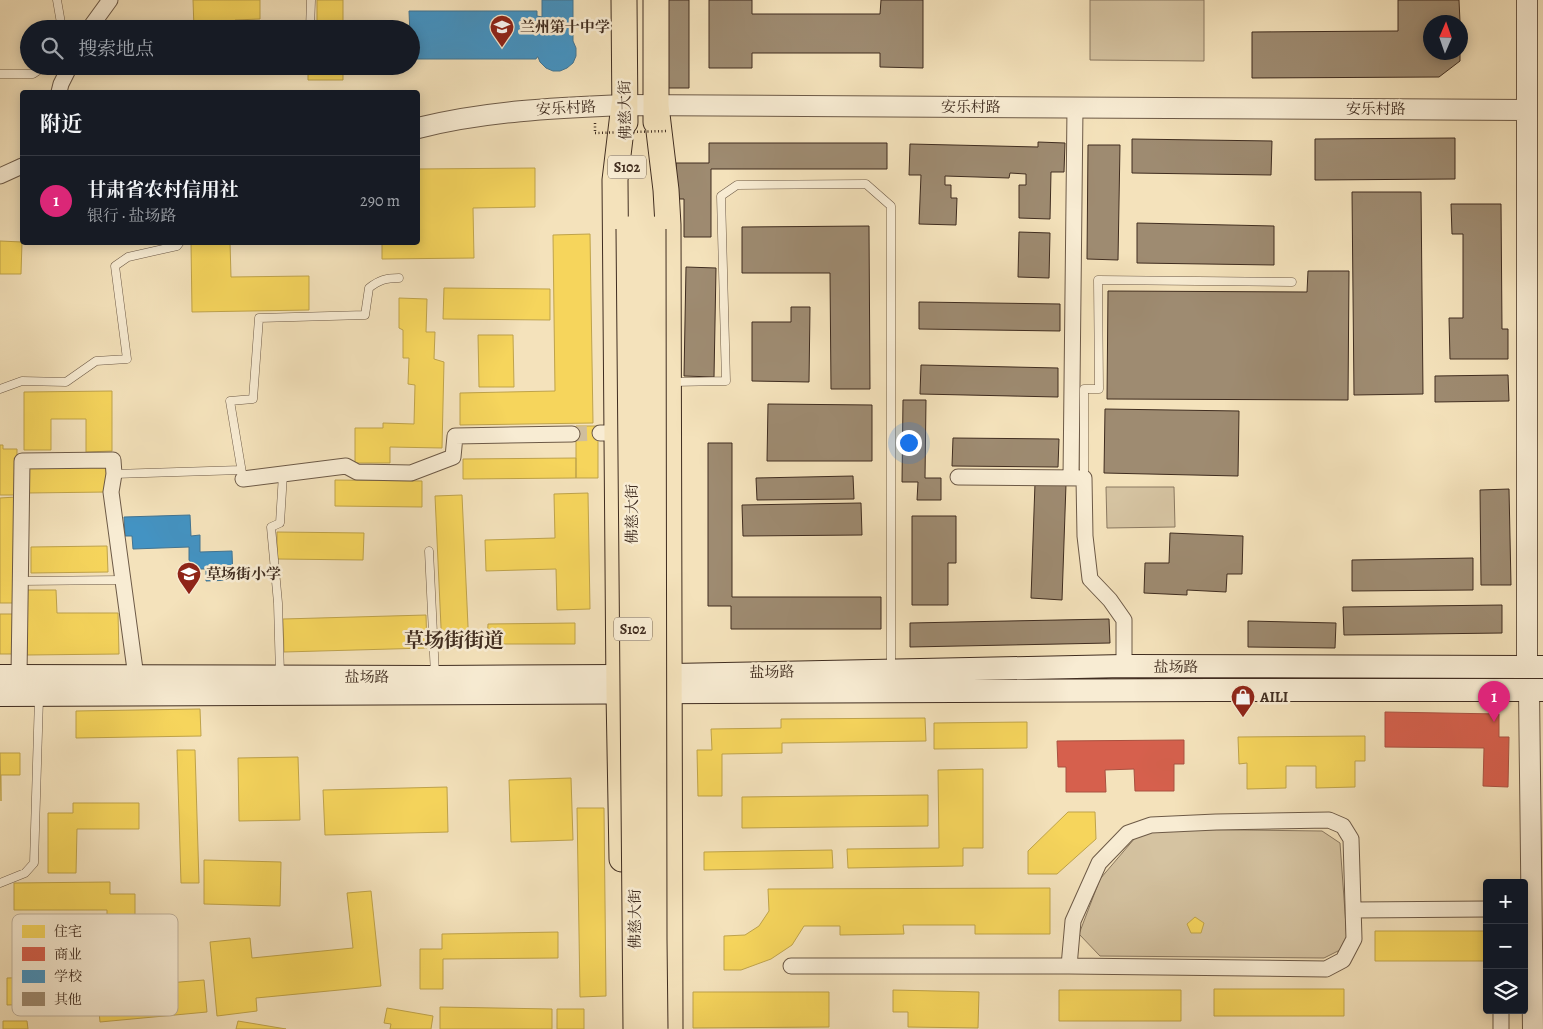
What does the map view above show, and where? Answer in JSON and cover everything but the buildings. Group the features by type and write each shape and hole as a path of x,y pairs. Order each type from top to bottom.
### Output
{"main road":[{"name":"佛慈大街","path":"624,0 624,105 642,229 655,1029"},
{"name":"佛慈大街","path":"636,1029 642,229 656,106 656,0"},
{"path":"624,105 614,180 608,433 621,734 624,1029"},
{"path":"656,106 667,199 670,1029"},
{"name":"盐场路","path":"669,684 890,670 1124,666 1535,667"},
{"name":"盐场路","path":"10,676 435,677 619,685"},
{"name":"盐场路","path":"0,695 669,684 1536,690"}],"street":[{"path":"96,20 110,0"},
{"path":"1527,0 1535,667"},
{"path":"59,90 66,75"},
{"name":"安乐村路","path":"420,128 487,114 624,105 1527,110"},
{"path":"1075,108 1077,478 1090,579 1110,600 1124,620 1124,666"},
{"path":"0,176 20,167"},
{"path":"242,475 283,474 346,466 357,472 411,473 453,457 454,436 572,434"},
{"path":"10,676 19,581 22,460 113,460 114,474 111,492 136,677"},
{"path":"958,477 1077,478"},
{"path":"1533,1029 1536,690"},
{"path":"791,966 1069,966 1326,969 1343,960 1354,939 1352,839 1343,826 1329,820 1151,825 1128,832 1099,863 1073,921 1069,966"},
{"path":"1354,910 1483,909"},
{"path":"1501,1014 1501,1029"}],"lane":[{"path":"57,0 60,20"},
{"path":"310,20 311,0"},
{"path":"0,74 20,74"},
{"path":"668,382 726,381 721,196 737,185 866,184 891,206 890,670"},
{"path":"0,389 22,381 66,382 96,361 127,359 115,266 128,257 178,245"},
{"path":"114,474 242,475 230,401 253,399 259,318 365,315 369,288 379,280 399,278"},
{"path":"1077,478 1084,389 1098,389 1098,280 1292,282"},
{"path":"280,677 278,602 271,526 280,523 283,474"},
{"path":"430,551 435,677"},
{"path":"19,581 124,580"},
{"path":"0,883 25,872 34,863 40,695"}],"path":[{"path":"595,133 667,130"}],"shaded area":[{"path":"1090,0 1204,0 1204,61 1090,60"},
{"path":"1106,487 1174,487 1175,527 1107,528"},
{"path":"1162,829 1322,831 1340,843 1347,940 1340,950 1324,958 1100,956 1079,934 1100,879 1135,838"}],"tunnel":[{"path":"572,434 600,433"}],"place":[{"name":"兰州第十中学","path":"502,48"},
{"name":"草场街小学","path":"189,595"},
{"name":"AILI","path":"1243,718"},
{"name":"甘肃省农村信用社","path":"1494,722"}],"district":[{"name":"草场街街道","path":"454,640"}]}
